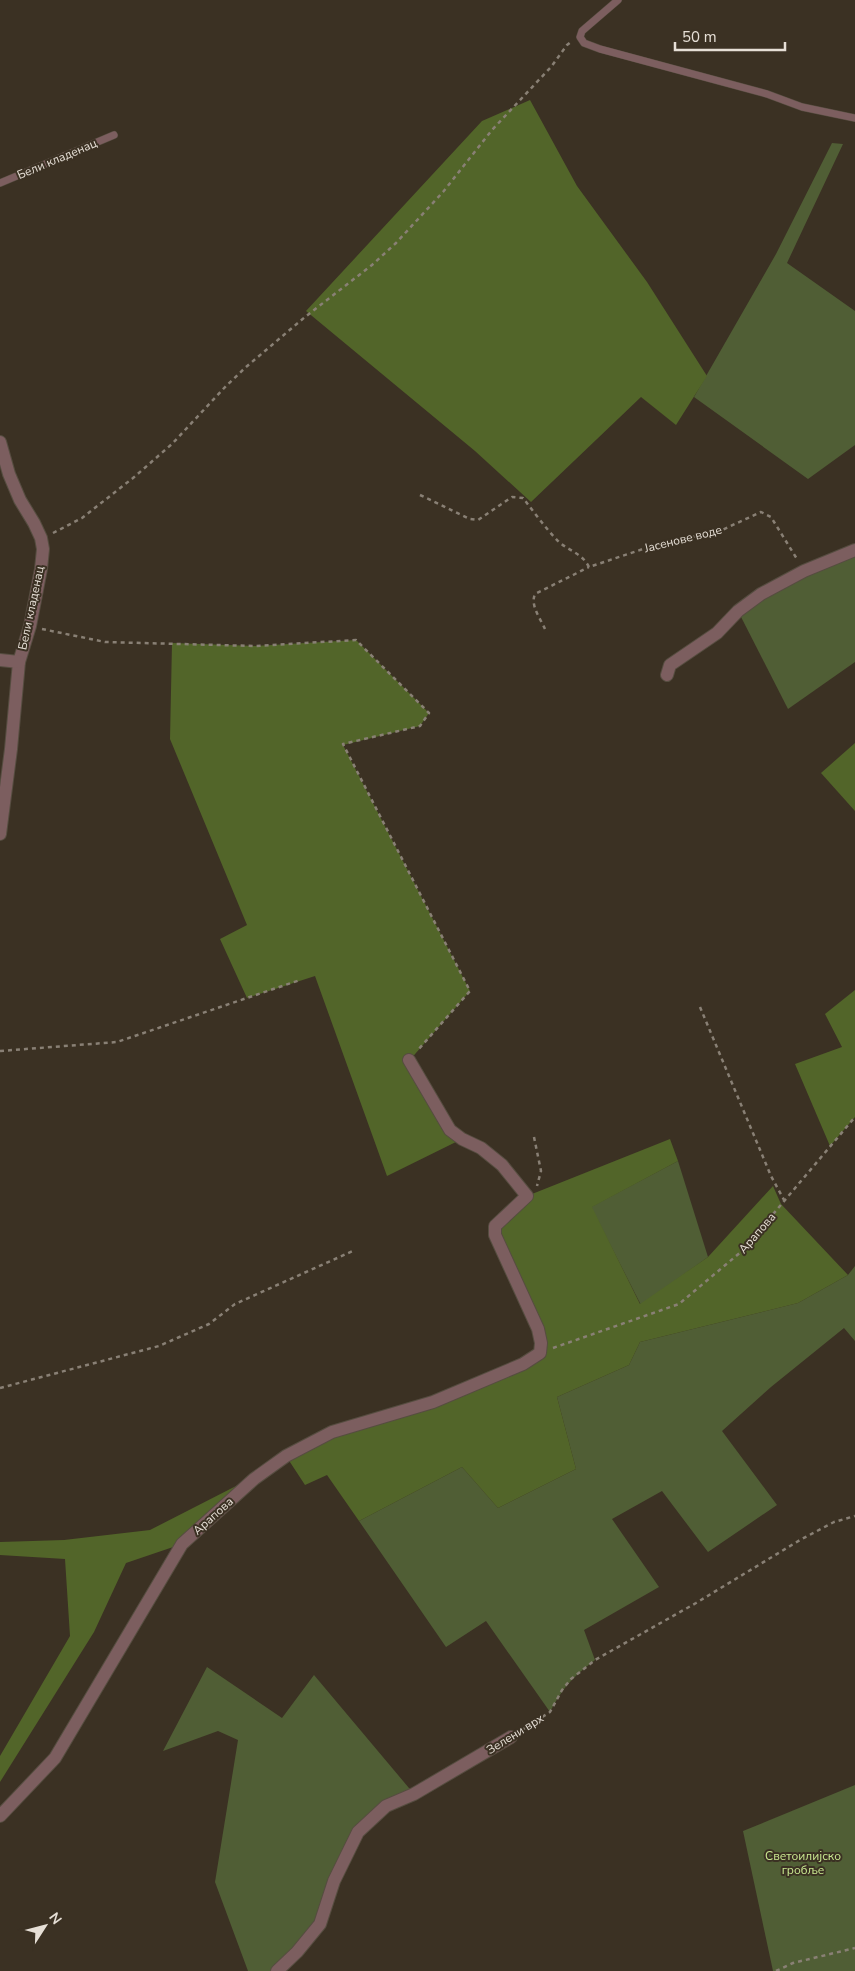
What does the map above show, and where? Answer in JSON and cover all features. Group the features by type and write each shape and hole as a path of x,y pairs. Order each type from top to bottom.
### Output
{"street":[{"name":"Бели кладенац","path":"0,442 8,474 40,538 43,549 30,626 19,662 11,749 0,834"},
{"path":"667,675 670,665 717,633 738,611 776,585 855,550"},
{"name":"Бели кладенац","path":"0,660 19,662"},
{"path":"409,1060 450,1130 462,1139 481,1148 502,1165 527,1196 495,1226 495,1235 538,1329 541,1343 540,1353"},
{"name":"Арапова","path":"0,1816 55,1758 182,1544 254,1479 286,1456 332,1432 433,1402 523,1364 540,1353"},
{"name":"Зелени врх","path":"277,1971 297,1952 320,1924 334,1881 358,1832 386,1806 414,1794 511,1737"}],"lane":[{"path":"618,0 586,27 580,37 584,43 767,94 802,107 855,118"},
{"name":"Бели кладенац","path":"0,183 114,135"}],"path":[{"path":"40,538 73,524 134,478 172,444 226,386 246,368 305,317 372,265 396,243 443,192 492,130 552,67 567,46 580,37"},
{"path":"420,495 470,519 478,520 512,497 523,498 560,543 577,552 586,560 590,567"},
{"name":"Јасенове воде","path":"545,629 533,604 535,594 590,567 646,548 722,530 761,512 771,517 804,571"},
{"path":"30,626 105,642 254,646 356,640 429,713 420,726 343,744 470,991 409,1060"},
{"path":"0,1051 117,1042 300,980"},
{"name":"Арапова","path":"540,1353 679,1304 742,1251 784,1200 771,1176 700,1007"},
{"path":"784,1200 855,1117"},
{"path":"527,1196 535,1190 541,1170 534,1137"},
{"path":"0,1388 159,1346 209,1324 235,1304 355,1250"},
{"name":"Зелени врх","path":"511,1737 550,1712 571,1678 595,1660 696,1603 800,1540 834,1522 855,1516"},
{"path":"776,1971 793,1963 855,1948"}],"green space":[{"path":"530,100 577,186 647,282 707,376 676,425 641,397 531,502 475,451 306,311 482,121"},
{"path":"832,143 843,144 787,263 855,311 855,445 808,479 694,397 776,254"},
{"path":"855,550 855,662 788,709 738,611"},
{"path":"356,640 429,713 420,726 343,745 470,991 409,1061 462,1139 387,1176 315,976 247,998 220,939 247,925 170,739 172,643 255,646"},
{"path":"855,743 855,811 821,773"},
{"path":"855,990 855,1117 830,1146 795,1064 842,1047 825,1014"},
{"path":"670,1139 678,1161 592,1207 640,1304 708,1257 773,1186 781,1204 848,1275 798,1303 640,1342 629,1365 557,1397 576,1469 498,1508 462,1467 359,1521 327,1475 305,1485 286,1456 523,1364 541,1343 495,1235 527,1196"},
{"path":"678,1161 708,1257 641,1305 591,1207"},
{"path":"855,1266 855,1341 844,1328 771,1387 722,1431 777,1505 708,1552 662,1491 612,1519 659,1587 584,1630 595,1660 569,1683 550,1712 486,1621 446,1647 359,1521 462,1467 498,1508 576,1469 557,1397 629,1365 640,1342 798,1303 848,1275"},
{"path":"286,1456 182,1544 126,1563 94,1632 0,1782 0,1756 70,1636 65,1559 0,1555 0,1542 64,1540 150,1530 236,1486"},
{"path":"207,1667 282,1718 314,1675 414,1794 358,1832 320,1924 277,1971 248,1971 215,1882 238,1740 218,1731 163,1751"},
{"name":"Светоилијско гробље","path":"855,1785 855,1971 773,1971 743,1831"}]}
